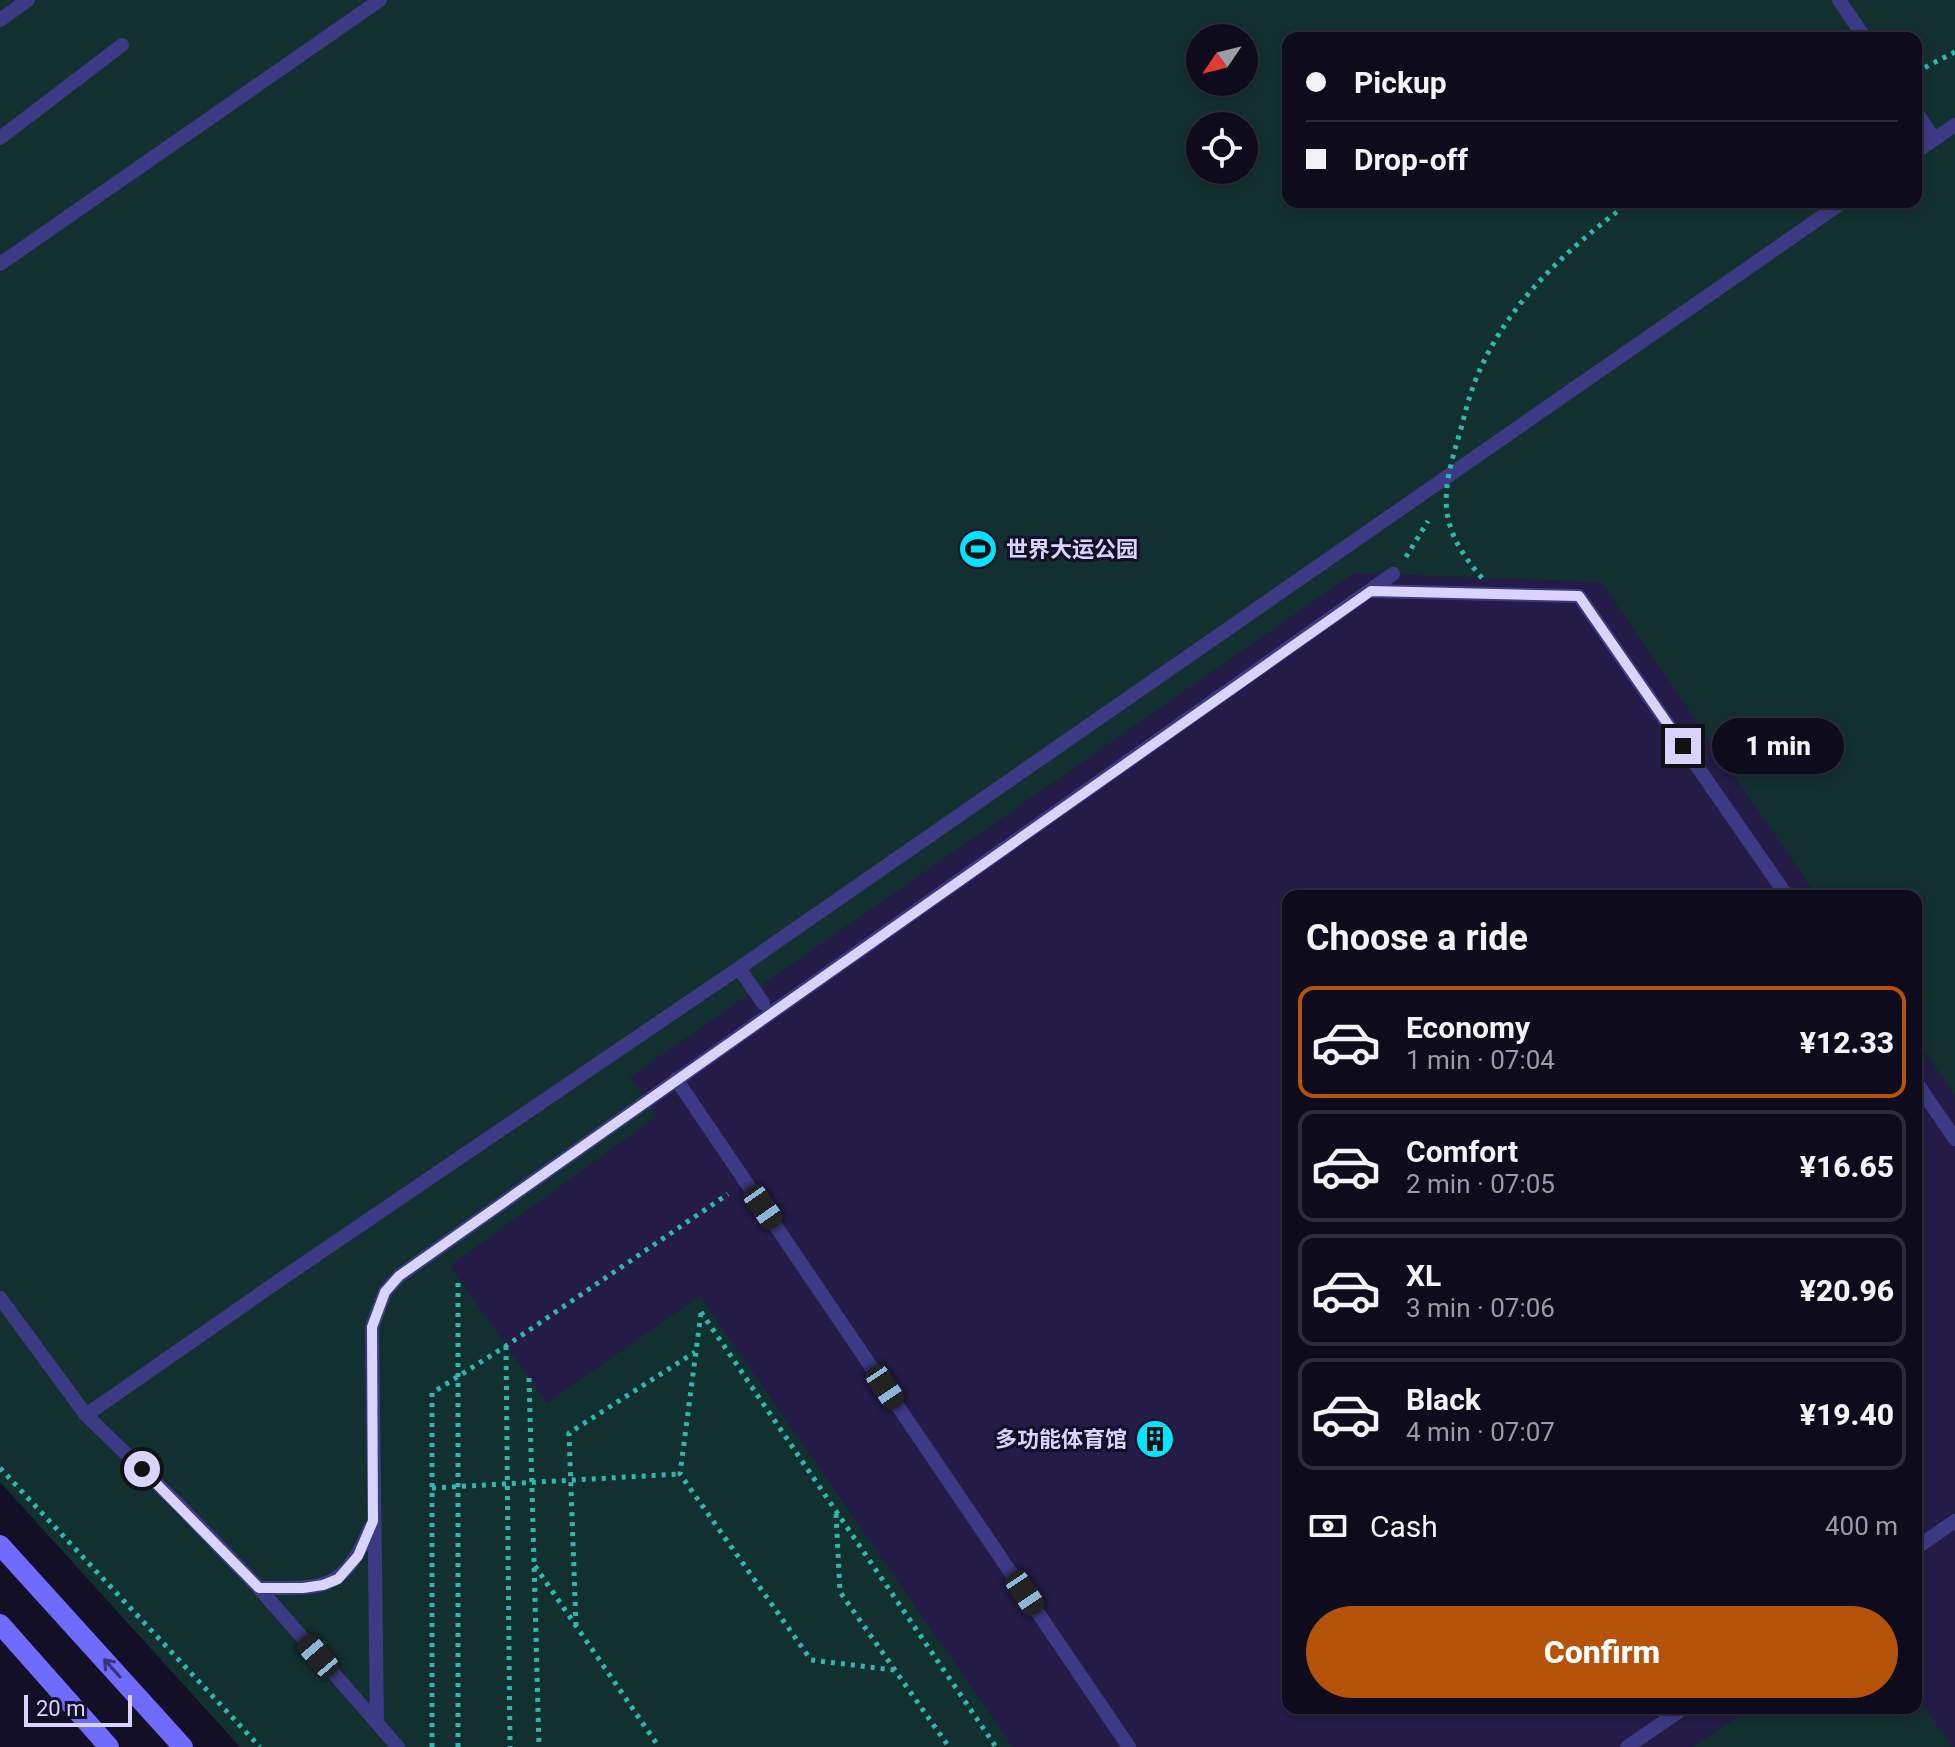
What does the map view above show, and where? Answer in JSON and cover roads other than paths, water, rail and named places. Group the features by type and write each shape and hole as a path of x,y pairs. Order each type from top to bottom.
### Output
{"main road":[{"path":"0,1545 183,1747"},
{"path":"0,1624 109,1747"}],"lane":[{"path":"0,20 28,0"},
{"path":"0,264 380,0"},
{"path":"1839,0 1861,32"},
{"path":"0,138 122,45"},
{"path":"1922,121 1934,139"},
{"path":"1922,148 1955,125"},
{"path":"86,1415 739,968 1834,208"},
{"path":"377,1723 372,1327 385,1292 399,1276 1393,574"},
{"path":"1371,591 1579,596 1783,890"},
{"path":"739,968 763,1003"},
{"path":"676,1079 1129,1747"},
{"path":"1922,1091 1955,1139"},
{"path":"0,1298 86,1415 259,1588 398,1747"},
{"path":"259,1588 303,1588 338,1579 358,1556 373,1521"},
{"path":"1922,1544 1955,1521"},
{"path":"1627,1747 1675,1714"}],"place":[{"name":"世界大运公园","path":"978,549"},
{"name":"多功能体育馆","path":"1155,1439"}]}
